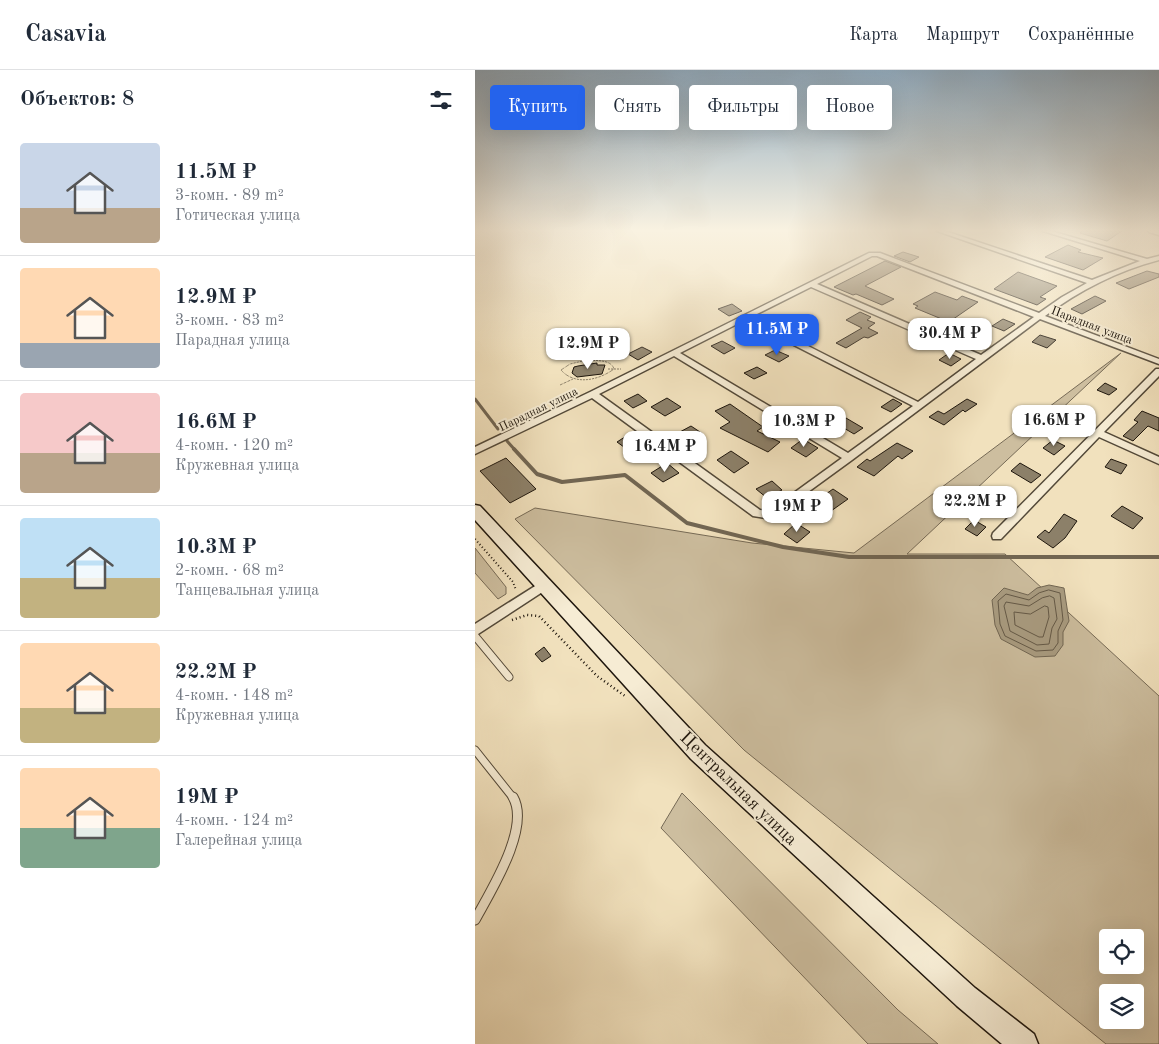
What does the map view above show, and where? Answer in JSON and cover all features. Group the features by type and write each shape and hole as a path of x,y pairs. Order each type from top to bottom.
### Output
{"main road":[{"name":"Центральная улица","path":"475,510 698,752 966,997 1024,1044"}],"street":[{"name":"Парадная улица","path":"475,451 593,394 826,276"},
{"name":"Парадная улица","path":"934,276 1159,362"},
{"path":"1075,276 1091,282"},
{"path":"593,394 757,513 762,515 775,514 918,405 1038,317 1091,282 1105,276"},
{"path":"811,284 983,359"},
{"path":"744,317 918,405"},
{"path":"675,353 849,458"},
{"path":"997,536 1159,371"},
{"path":"1098,433 1159,461"},
{"path":"475,631 543,586"}],"lane":[{"path":"475,636 509,677"},
{"path":"475,750 515,801 520,814 515,839 475,920"}],"path":[{"path":"560,385 575,378 601,377 614,369 613,365 609,362 574,361 565,365 561,370 563,374 575,378"},
{"path":"475,539 513,582 516,590 514,595"},
{"path":"510,621 527,615 539,616 597,676 631,700"}],"shaded area":[{"path":"1121,353 907,554 1005,554 1159,696 1159,1044 1106,1044 744,750 515,519 535,508 752,543 854,553"},
{"path":"475,548 506,587 506,594 498,599 475,573"},
{"path":"682,793 898,1010 938,1044 868,1044 661,828"}],"water":[{"path":"1049,585 1064,588 1069,621 1063,632 1063,645 1055,656 1035,657 1001,639 995,625 992,600 1004,588 1028,595 1037,588"}],"building":[{"path":"855,276 883,276 865,286 894,299 882,305 834,287"},
{"path":"1012,276 1030,276 1057,286 1040,297 1046,299 1037,305 994,289"},
{"path":"1133,276 1159,276 1129,289 1116,283"},
{"path":"935,292 957,300 962,296 978,302 949,322 915,308 918,306 913,304"},
{"path":"1095,296 1106,301 1082,314 1071,309"},
{"path":"732,304 742,311 729,316 718,309"},
{"path":"860,312 871,317 867,320 875,323 868,328 878,333 868,338 864,337 846,348 836,343 862,328 846,320"},
{"path":"1003,319 1015,324 1004,331 992,326"},
{"path":"971,330 987,338 977,343 961,336"},
{"path":"748,333 759,340 748,345 737,338"},
{"path":"1040,335 1056,340 1047,348 1032,342"},
{"path":"722,341 735,348 724,354 711,346"},
{"path":"642,347 652,352 638,360 628,354"},
{"path":"775,350 789,356 779,362 765,355"},
{"path":"949,353 961,359 951,366 939,360"},
{"path":"597,363 597,365 605,365 602,374 577,377 572,373 574,367"},
{"path":"757,367 767,373 754,379 744,373"},
{"path":"1105,383 1117,389 1109,395 1097,390"},
{"path":"638,394 647,401 633,408 624,401"},
{"path":"667,398 681,407 665,416 651,407"},
{"path":"893,399 902,404 891,412 881,407"},
{"path":"967,399 977,404 965,412 963,410 944,425 929,417 938,411 944,414"},
{"path":"730,404 763,427 757,431 780,442 768,452 720,428 730,422 715,411"},
{"path":"1142,411 1159,418 1159,431 1148,426 1133,441 1123,436 1138,422 1134,420"},
{"path":"846,418 863,428 854,434 837,424"},
{"path":"691,426 703,434 691,442 678,433"},
{"path":"631,433 642,441 628,450 617,442"},
{"path":"803,439 818,448 806,457 791,448"},
{"path":"1053,440 1065,446 1054,455 1043,448"},
{"path":"897,443 913,451 902,459 898,456 874,476 857,467 867,459 870,461"},
{"path":"731,451 749,463 734,473 717,460"},
{"path":"506,458 536,489 510,503 480,471"},
{"path":"1111,459 1127,465 1121,474 1105,467"},
{"path":"667,463 679,473 663,482 651,473"},
{"path":"1020,463 1041,475 1031,483 1011,471"},
{"path":"772,481 782,490 767,498 756,489"},
{"path":"833,489 848,499 831,511 816,501"},
{"path":"1122,506 1143,518 1133,529 1111,516"},
{"path":"1064,514 1077,521 1065,538 1053,548 1037,537 1045,530 1049,533"},
{"path":"974,520 986,527 977,536 965,529"},
{"path":"796,523 810,532 797,543 784,534"},
{"path":"544,647 551,656 542,662 535,654"}],"waterway":[{"path":"475,399 498,429"},
{"path":"507,441 515,450"},
{"path":"514,449 537,474 562,482 625,475 687,523 783,547 849,557 1159,557"}]}
